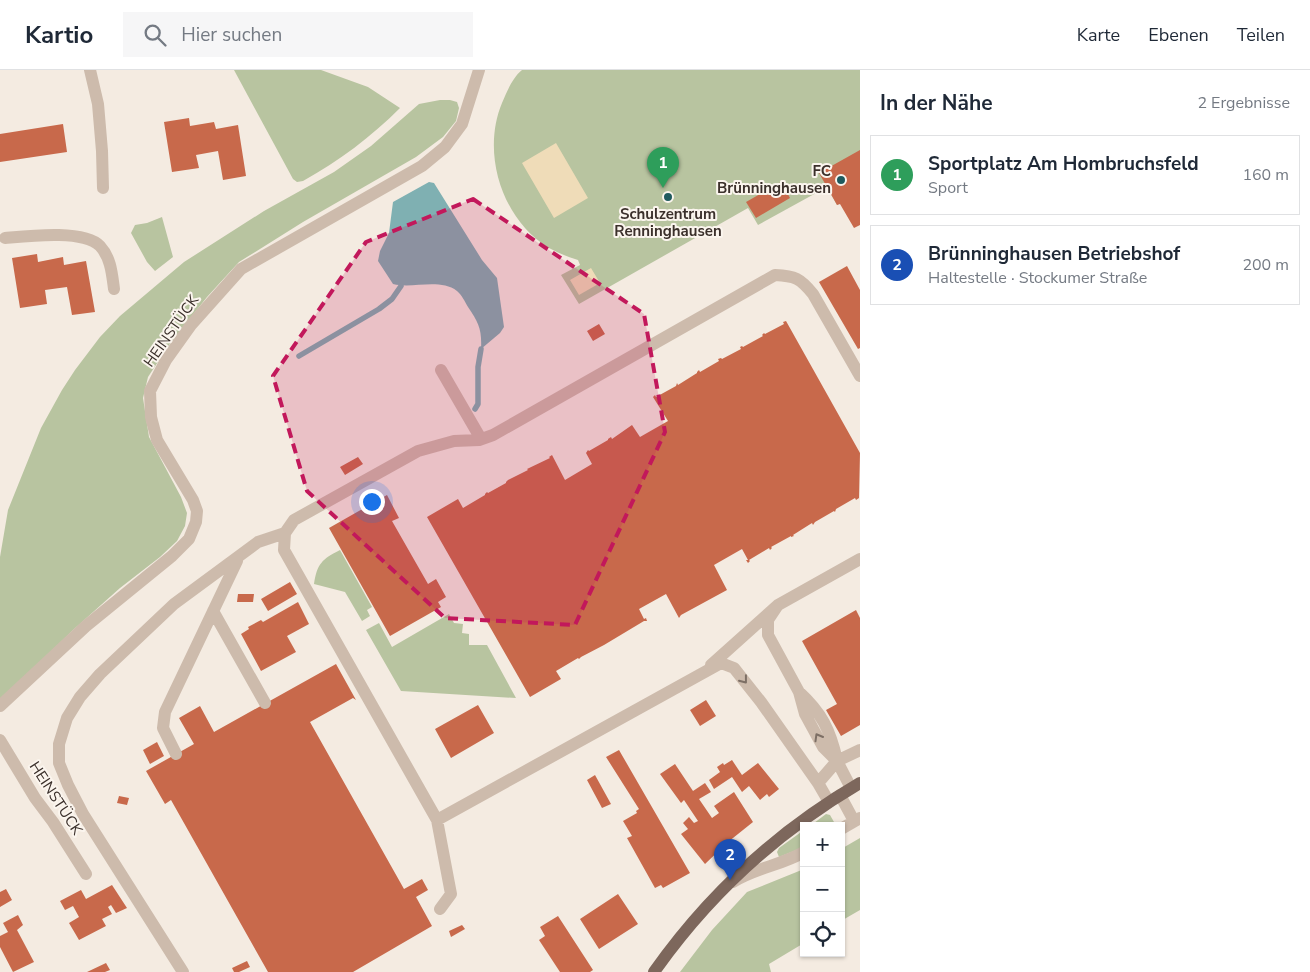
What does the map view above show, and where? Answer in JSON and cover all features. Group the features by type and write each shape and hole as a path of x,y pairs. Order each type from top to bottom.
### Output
{"main road":[{"path":"654,972 675,943 721,890 754,858 782,835 845,792"}],"street":[{"path":"90,70 98,104 103,188"},
{"name":"HEINSTÜCK","path":"0,706 86,626 172,556 189,539 193,532 197,511 193,500 155,435 151,418 150,391 166,360 192,325 241,268 422,166 445,147 462,124 479,70"},
{"path":"5,238 53,234 91,239 99,245 108,257 112,269 114,289"},
{"path":"183,972 75,799 59,764 59,744 67,718 80,698 100,674 174,604 238,559 258,542 284,533 294,520 418,450 454,441 481,439 493,435 775,275 792,276 803,282 813,294 860,376"},
{"path":"441,370 481,439"},
{"path":"284,533 284,550 437,820 451,894 440,909"},
{"path":"176,754 163,728 165,712 238,559"},
{"path":"437,820 704,672 778,605 860,559"},
{"path":"778,605 768,620 768,635 799,692 805,714 823,747 837,761 845,792 857,820 845,827"},
{"path":"213,611 265,703"},
{"path":"704,672 712,670 721,663 734,668 761,702 818,783 845,792"},
{"name":"HEINSTÜCK","path":"0,740 35,798 53,822 86,874"},
{"path":"818,783 837,761 860,750"},
{"path":"721,890 744,875 767,868 800,854"}],"highlighted area":[{"path":"473,199 644,314 665,432 575,625 445,618 307,491 273,376 366,242"}],"green space":[{"path":"234,70 321,70 368,87 400,108 378,129 342,157 303,181 297,182 293,179"},
{"name":"Schulzentrum Renninghausen","path":"522,70 860,70 860,193 837,205 827,187 758,225 748,208 579,304 561,275 580,265 578,260 552,250 533,236 519,221 508,203 500,184 495,163 496,122 508,90 515,77"},
{"path":"440,100 457,102 459,108 456,121 443,137 416,157 303,222 239,262 207,297 169,345 148,377 143,398 149,437 181,497 187,513 185,526 177,541 73,630 0,701 0,557 8,510 41,428 75,370 100,337 120,316 184,262 264,211 334,172 371,146 419,104"},
{"path":"162,217 173,257 155,271 147,262 131,233 135,225"},
{"path":"340,550 372,607 367,610 370,616 362,621 345,592 314,584 321,563"},
{"path":"449,614 454,623 463,624 462,633 469,634 469,645 487,645 516,698 401,691 366,630 379,623 392,647"},
{"path":"826,814 830,815 834,822 815,822"},
{"path":"800,833 800,849 779,857 777,852 779,848"},
{"path":"860,838 860,910 845,919 845,867 845,847"},
{"path":"800,871 800,945 769,964 771,972 680,972 712,930 747,892"}],"sand":[{"path":"556,143 588,198 554,218 522,163"},
{"path":"591,268 600,283 579,295 570,280"}],"water":[{"path":"429,182 434,183 482,260 497,278 504,327 500,333 481,349 481,337 477,322 457,291 450,287 434,284 393,284 378,261 380,251 389,233 393,202"}],"building":[{"path":"189,118 190,126 214,122 216,129 238,125 246,176 223,180 218,151 196,155 199,168 172,172 164,122"},
{"path":"63,124 67,152 0,162 0,134"},
{"name":"FC Brünninghausen","path":"860,150 860,225 854,228 840,204 837,205 819,173"},
{"path":"781,182 790,198 756,218 746,202"},
{"path":"37,254 38,262 63,257 64,265 86,261 95,312 72,315 67,287 45,290 47,304 20,308 12,258"},
{"path":"847,266 860,290 860,348 858,349 819,282"},
{"path":"786,321 860,453 859,498 856,500 855,498 836,509 835,512 815,522 813,525 812,523 794,536 771,547 770,550 769,548 749,560 748,563 742,549 714,565 727,590 681,615 679,618 666,594 639,609 647,621 556,671 561,679 530,697 427,517 458,499 463,508 527,469 550,458 552,455 565,480 592,464 586,453 588,450 611,437 612,439 632,425 640,437 668,421 653,397 655,395 656,397 676,386 677,383 678,385 699,370 700,372 719,361 718,359 722,359 741,349 740,347 763,336 764,333 784,324 783,322"},
{"path":"599,324 605,334 593,341 587,331"},
{"path":"358,457 363,464 345,475 340,467"},
{"path":"387,495 399,518 392,521 428,584 436,579 446,597 438,602 441,607 390,636 329,528"},
{"path":"290,582 297,594 268,611 261,599"},
{"path":"238,594 254,594 253,602 237,602"},
{"path":"298,602 309,624 287,636 296,652 261,671 241,634 249,629 248,627 261,620 263,622"},
{"path":"856,610 860,618 860,725 841,736 826,710 837,704 802,641"},
{"path":"336,664 356,700 353,698 310,722 404,889 422,879 428,890 416,897 432,926 353,972 268,972 171,800 165,804 146,771 194,744 179,718 200,706 214,732"},
{"path":"706,700 716,716 700,726 690,710"},
{"path":"478,705 494,733 451,758 435,729"},
{"path":"157,742 164,756 150,764 143,750"},
{"path":"619,750 690,873 663,888 661,885 655,888 627,838 632,836 623,821 637,813 636,811 639,809 606,757"},
{"path":"732,760 742,775 758,763 779,789 769,797 767,794 760,800 749,786 742,792 732,777 714,789 709,780 720,772 717,767"},
{"path":"675,764 693,791 705,783 711,792 699,799 712,818 719,813 714,806 734,792 753,822 705,864 681,834 688,829 683,823 689,817 694,823 698,821 684,800 681,803 660,774"},
{"path":"595,775 611,804 602,808 587,780"},
{"path":"119,796 129,798 127,805 117,803"},
{"path":"112,885 127,908 116,913 111,905 108,907 112,914 102,919 106,926 79,940 69,923 79,917 73,906 65,910 60,901 81,890 86,899"},
{"path":"6,889 12,900 0,907 0,892"},
{"path":"618,894 638,924 599,949 580,919"},
{"path":"18,915 23,925 17,930 34,962 13,972 0,947 0,936 8,932 3,923"},
{"path":"558,916 593,970 590,972 560,972 539,940 545,936 540,927"},
{"path":"462,925 465,929 451,937 449,931"},
{"path":"247,961 250,967 234,972 232,968"},
{"path":"106,963 110,970 105,972 87,972"}],"waterway":[{"path":"299,356 379,309 392,299 401,286"},
{"path":"475,409 478,404 478,367 481,349"}],"place":[{"name":"FC Brünninghausen","path":"841,180"},
{"name":"Sportplatz Am Hombruchsfeld","path":"663,188"},
{"name":"Schulzentrum Renninghausen","path":"668,197"},
{"name":"Brünninghausen Betriebshof","path":"730,880"}]}
